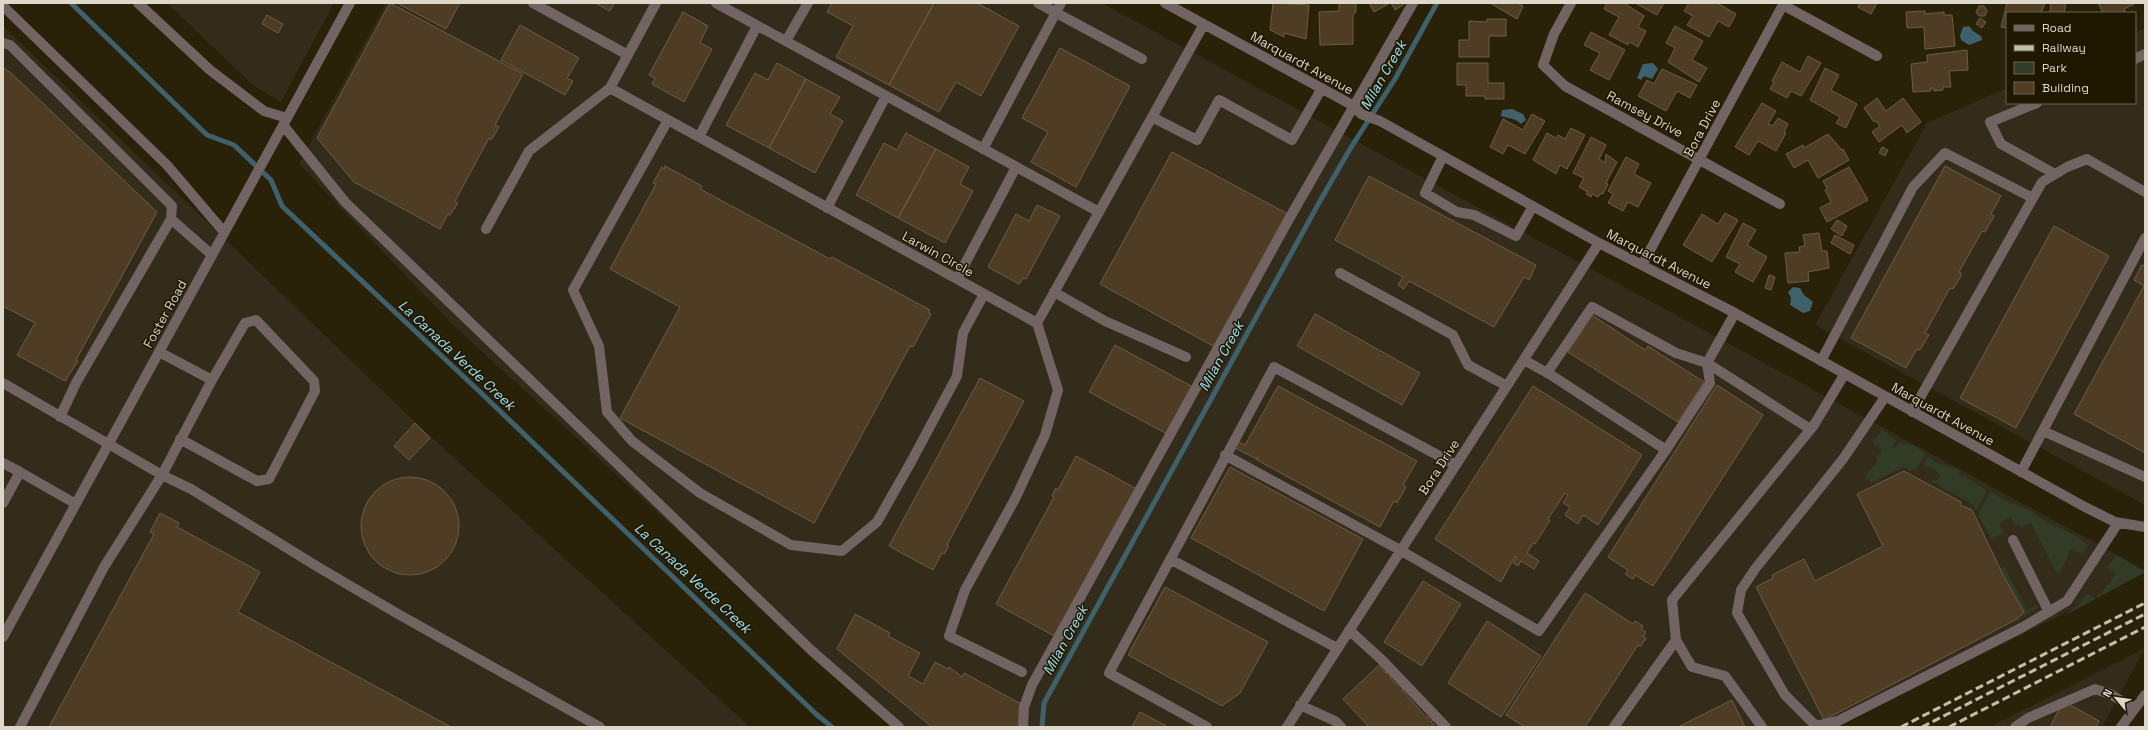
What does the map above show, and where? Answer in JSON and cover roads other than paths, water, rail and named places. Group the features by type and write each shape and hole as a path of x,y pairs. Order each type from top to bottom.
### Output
{"street":[{"path":"138,3 210,70 283,125 351,208 811,650 899,727"},
{"name":"Foster Road","path":"3,638 350,3"},
{"path":"533,3 628,55"},
{"path":"486,230 529,151 610,88 656,3"},
{"path":"716,3 1099,212"},
{"path":"786,41 808,3"},
{"path":"1038,3 1142,59"},
{"path":"982,149 1061,3"},
{"name":"Marquardt Avenue","path":"1165,3 1322,88 1357,110 1380,121 1599,243 1735,313 1844,375 1885,396 2091,510 2118,523 2145,527"},
{"path":"1023,727 1024,707 1032,685 1289,219 1357,110 1413,3"},
{"name":"Ramsey Drive","path":"1571,3 1554,34 1543,65 1565,86 1780,204"},
{"path":"1784,4 1877,56"},
{"name":"Bora Drive","path":"1642,265 1784,4"},
{"path":"3,6 167,165 224,232"},
{"path":"1022,672 949,636 965,590 1016,497 1045,435 1058,390 1037,324 1204,24"},
{"path":"699,137 757,26"},
{"path":"3,43 10,45 172,206 171,219 76,383 60,417"},
{"path":"2136,58 2145,54"},
{"name":"Larwin Circle","path":"610,88 1037,324"},
{"path":"1152,117 1197,140 1219,100 1292,140 1322,88"},
{"path":"827,208 886,96"},
{"path":"2035,104 1990,122 2001,144 2055,174"},
{"path":"668,120 573,290 599,346 607,412 632,441 700,493 791,545 842,551 877,522 957,376 963,333 984,294"},
{"path":"1821,362 1913,187 1945,153 2033,198"},
{"path":"1443,156 1425,193 1457,212 1474,215 1516,236 1533,206"},
{"path":"1912,412 2042,182 2055,174 2087,159 2145,192"},
{"path":"957,279 1016,167"},
{"path":"171,219 212,255"},
{"path":"2021,472 2145,238"},
{"name":"Bora Drive","path":"1287,727 1599,243"},
{"path":"1340,274 1454,335 1468,366 1507,386"},
{"path":"1054,292 1105,321 1186,357"},
{"path":"1547,373 1592,307 1676,353 1706,363 1810,429"},
{"path":"1225,455 1400,550 1539,631 1666,450 1710,383 1706,363 1735,313"},
{"path":"20,727 104,567 162,475 180,439 212,380 245,322 256,320 314,381 315,391 268,479 257,481 180,439"},
{"path":"159,352 212,380"},
{"path":"1524,360 1547,373 1666,450"},
{"path":"1206,727 1109,673 1225,455 1274,367 1456,465"},
{"path":"1762,727 1725,676 1692,668 1676,640 1672,600 1810,429 1844,375"},
{"path":"3,383 108,445 162,475 191,489 318,568 600,727"},
{"path":"1885,396 1843,459 1755,569 1741,590 1737,613 1785,695 1816,726 1838,721 2023,627 2067,601 2118,523"},
{"path":"2043,431 2145,477"},
{"path":"3,463 76,504"},
{"path":"3,503 20,472"},
{"path":"2013,540 2049,612"},
{"path":"1170,559 1337,648"},
{"path":"1349,630 1382,660 1446,727"},
{"path":"1614,727 1676,640"},
{"path":"2015,727 2028,718 2095,689 2110,694 2134,708"},
{"path":"2121,727 2145,694"},
{"path":"1300,705 1335,720 1341,727"}],"water":[{"path":"1969,26 1973,31 1981,36 1982,40 1969,45 1961,40 1960,36 1963,27"},
{"path":"1653,63 1658,69 1652,79 1644,76 1641,80 1637,78 1643,64"},
{"path":"1512,109 1523,114 1526,120 1521,124 1516,120 1501,116 1502,110"},
{"path":"1793,287 1800,288 1804,295 1813,302 1810,311 1803,313 1790,305 1791,298 1788,292"}],"waterway":[{"name":"La Canada Verde Creek","path":"71,3 207,135 234,145 271,180 282,206 479,391 816,714 832,727"},
{"name":"Milan Creek","path":"1042,727 1044,703 1320,201 1350,149 1395,79 1437,3"}],"railway":[{"path":"1901,727 2145,603"},
{"path":"1922,727 2145,614"},
{"path":"1949,727 2145,627"}]}
